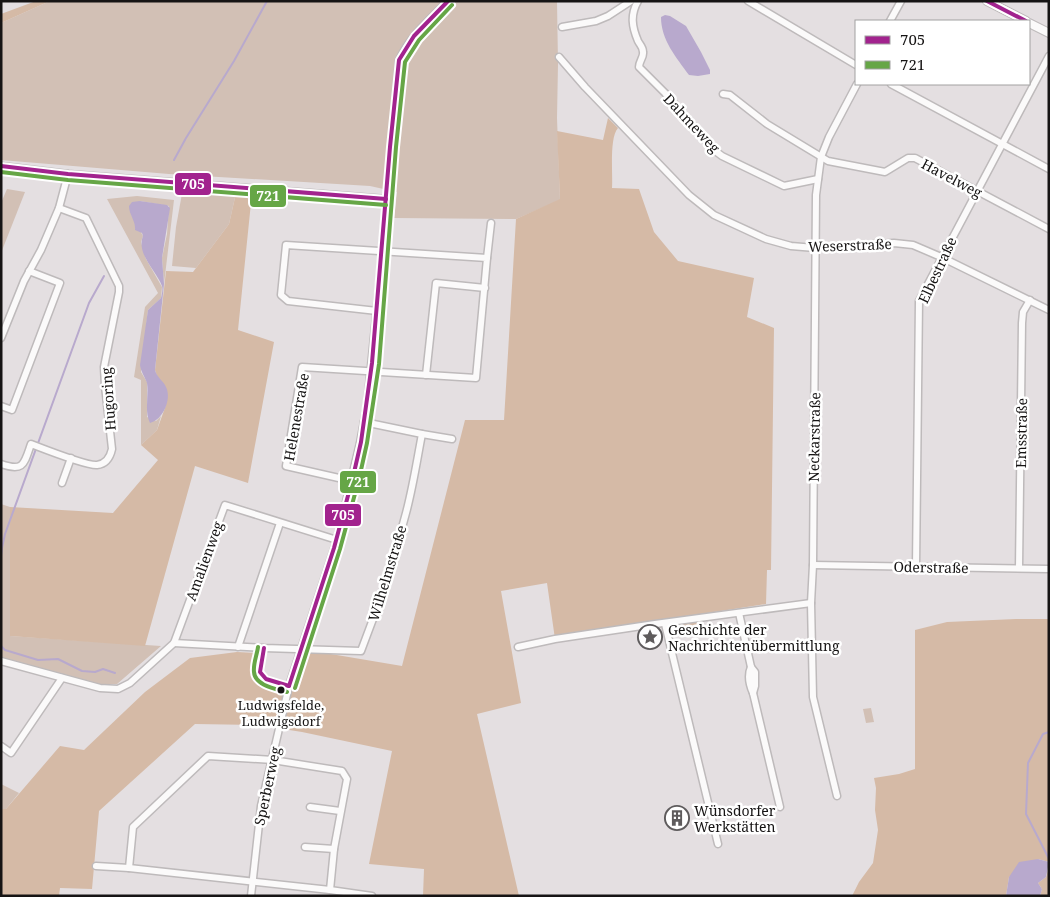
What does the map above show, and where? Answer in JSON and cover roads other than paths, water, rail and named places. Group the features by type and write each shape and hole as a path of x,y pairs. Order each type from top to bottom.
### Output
{"main road":[{"path":"986,1 1023,20"},
{"path":"1030,24 1049,33"}],"street":[{"name":"Sperberweg","path":"251,896 261,806 289,686 337,540 364,422 377,312 399,60 406,46 419,29 448,1"},
{"path":"562,27 596,21 632,1"},
{"name":"Dahmeweg","path":"638,1 632,16 632,23 643,48 644,55 639,63 639,67 665,93 714,150 784,186 818,179"},
{"path":"748,1 855,64"},
{"path":"891,20 901,1"},
{"name":"Elbestraße","path":"916,567 919,301 1049,56"},
{"name":"Weserstraße","path":"559,57 689,195 714,214 766,240 791,246 815,248 905,243 941,257 1049,310"},
{"name":"Neckarstraße","path":"836,796 814,697 811,603 813,565 816,195 821,157 829,137 856,85"},
{"path":"893,85 1049,169"},
{"name":"Havelweg","path":"723,94 730,95 766,124 828,161 885,172 908,158 915,158 1049,229"},
{"path":"1,166 68,174 386,199"},
{"path":"1,338 24,281 41,250 59,208 68,174"},
{"name":"Hugoring","path":"1,464 17,468 22,466 31,444 92,465 104,463 111,455 104,367 119,286 86,218 59,208"},
{"path":"370,372 476,378 491,223"},
{"path":"377,312 288,301 281,295 286,245 487,258"},
{"path":"1,406 12,410 60,283 29,271"},
{"path":"426,375 436,283 485,288"},
{"name":"Emsstraße","path":"1018,568 1022,323 1023,312 1030,300"},
{"name":"Helenestraße","path":"352,481 286,466 302,367 370,372"},
{"path":"364,422 452,439"},
{"name":"Wilhelmstraße","path":"301,649 361,651 381,599 394,556 422,434"},
{"path":"62,483 71,458"},
{"name":"Amalienweg","path":"174,643 225,505 337,540"},
{"path":"238,647 280,523"},
{"name":"Oderstraße","path":"813,565 1049,568"},
{"path":"518,647 555,639 811,603"},
{"path":"738,613 751,667 755,672 753,692 780,807"},
{"path":"665,624 718,844"},
{"path":"1,661 100,688 118,689 130,683 174,643 301,649"},
{"path":"1,746 11,753 62,678"},
{"path":"129,868 133,827 208,756 273,760 342,771 347,779 334,849 330,890"},
{"path":"310,807 340,812"},
{"path":"305,847 334,849"},
{"path":"96,866 129,868 372,896"}],"waterway":[{"path":"174,160 234,61 267,1"},
{"path":"1,556 5,534 89,303 104,276"},
{"path":"1,646 5,650 38,660 58,659 82,671 95,672 103,669 115,673"},
{"path":"1049,732 1043,734 1028,763 1026,814 1049,859"}],"place":[{"name":"Geschichte der Nachrichtenübermittlung","path":"650,637"},
{"name":"Ludwigsfelde, Ludwigsdorf","path":"281,690"},
{"name":"Wünsdorfer Werkstätten","path":"677,818"}]}
